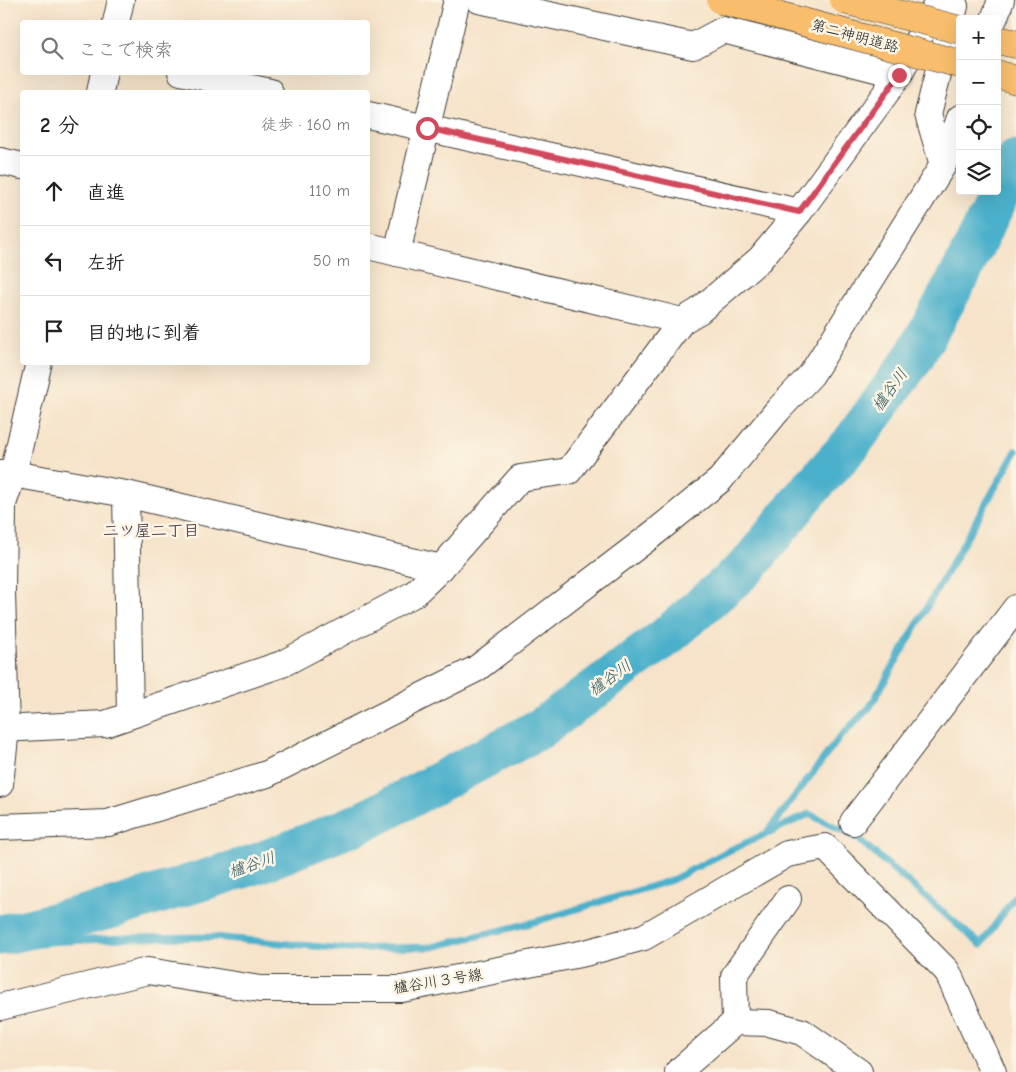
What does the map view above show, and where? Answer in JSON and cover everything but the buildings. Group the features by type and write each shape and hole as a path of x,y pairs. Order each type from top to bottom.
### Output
{"highway":[{"name":"第二神明道路","path":"720,0 956,63"},
{"path":"844,0 956,29"},
{"path":"1001,41 1016,44"},
{"path":"1001,75 1016,80"}],"street":[{"path":"116,20 121,0"},
{"path":"397,253 458,0"},
{"path":"479,0 693,46 724,30 899,75"},
{"path":"3,729 105,724 282,664 414,594 441,568 520,478 569,470 682,321 699,311 760,259 799,212 899,75 944,0"},
{"path":"943,165 928,114 944,0"},
{"path":"995,15 1001,0"},
{"path":"100,90 103,75"},
{"path":"194,75 261,90"},
{"path":"370,114 799,212"},
{"path":"0,827 108,823 266,774 476,669 653,534 720,480 778,410 811,375 943,165 956,129"},
{"path":"0,161 20,166"},
{"path":"370,246 682,321"},
{"path":"0,784 3,729 1,593 3,504 7,474 37,365"},
{"path":"7,474 126,494 441,568"},
{"path":"126,494 130,715"},
{"path":"853,822 1016,608"},
{"name":"櫨谷川３号線","path":"0,1007 148,971 260,989 402,989 585,953 644,936 787,854 825,848 947,971 993,1072"},
{"path":"735,1022 734,976 788,899"},
{"path":"678,1072 735,1022 769,1023 802,1032 859,1072"}],"waterway":[{"name":"櫨谷川","path":"0,935 117,907 259,863 365,821 541,728 665,638 749,565 809,490 851,444 914,357 963,269 1016,160"},
{"path":"768,831 841,736 870,707 1016,451"},
{"path":"0,938 30,943 126,938 213,937 345,949 432,947 531,923 672,880 724,853 809,814 857,838 981,945 1016,895"}],"district":[{"name":"二ツ屋二丁目","path":"151,531"}],"route":[{"path":"427,128 799,212 899,75"}]}
